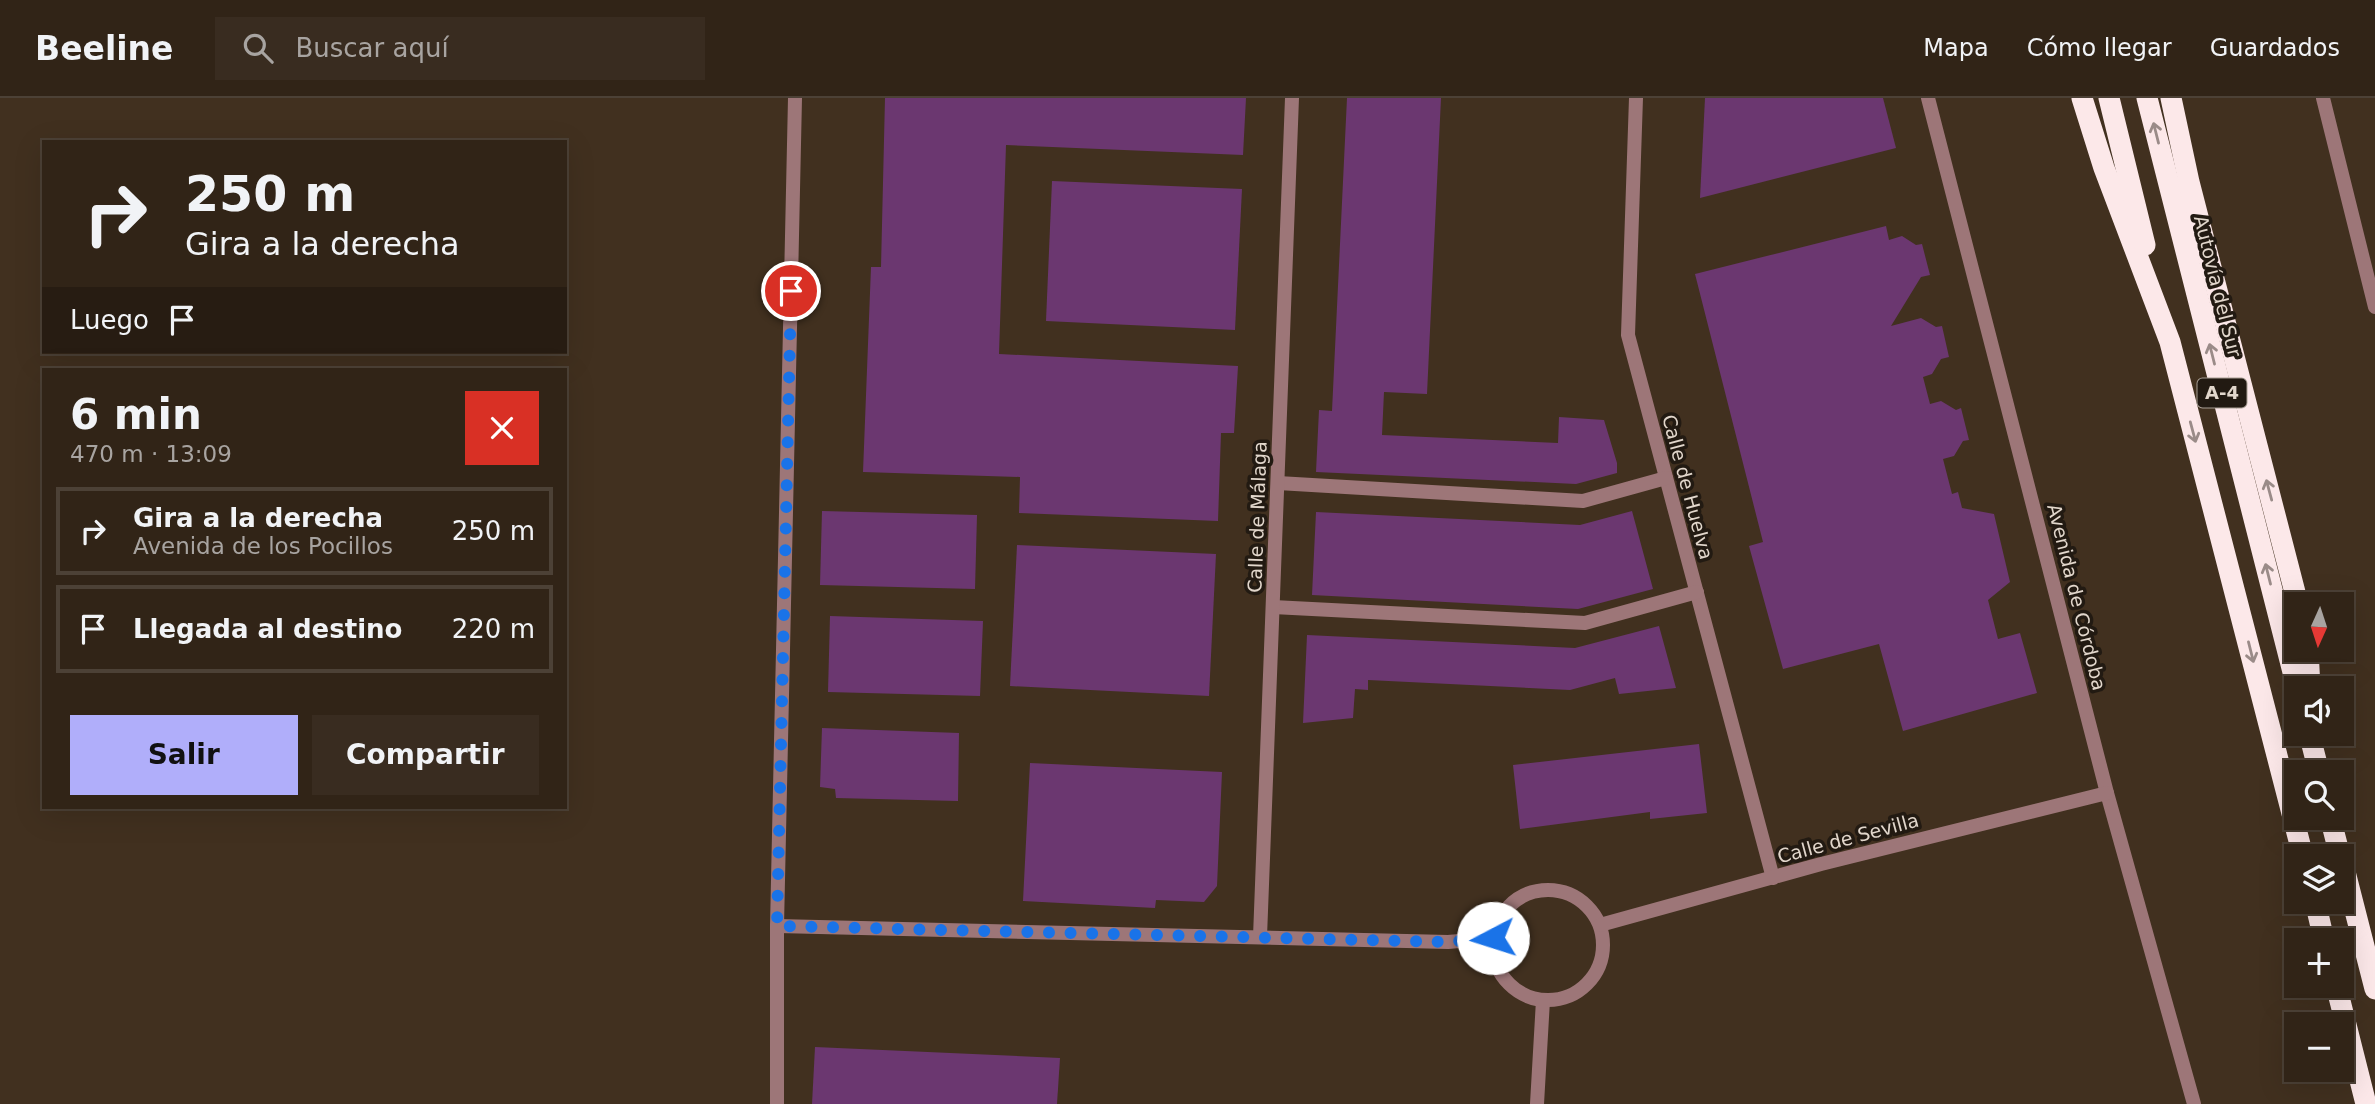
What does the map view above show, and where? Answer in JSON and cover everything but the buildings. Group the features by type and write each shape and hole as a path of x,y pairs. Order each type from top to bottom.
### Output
{"highway":[{"path":"2082,98 2104,168 2170,342"},
{"name":"A-4","path":"2109,98 2300,844"},
{"name":"Autovía del Sur","path":"2147,98 2294,676"},
{"path":"2171,98 2189,182 2295,592"},
{"path":"2354,908 2375,989"},
{"path":"2339,998 2364,1104"}],"street":[{"path":"777,1104 777,926 795,98"},
{"name":"Calle de Málaga","path":"1260,937 1292,98"},
{"name":"Calle de Huelva","path":"1636,98 1628,335 1773,878"},
{"name":"Avenida de Córdoba","path":"1928,98 2108,793 2194,1104"},
{"path":"2323,98 2375,307"},
{"path":"1278,483 1583,501 1666,478"},
{"path":"1273,607 1584,623 1696,592"},
{"name":"Calle de Sevilla","path":"1600,925 1821,864 2108,793"},
{"path":"1542,890 1560,891 1577,898 1591,909 1600,925 1603,950 1596,974 1572,995 1556,1000 1543,1000 1523,994 1509,984 1493,955 1493,938 1498,920 1509,906 1524,895 1542,890"},
{"path":"777,926 1448,942 1493,938"},
{"path":"1537,1104 1543,1000"}],"route":[{"path":"791,291 777,926 1448,942 1493,938"}]}
